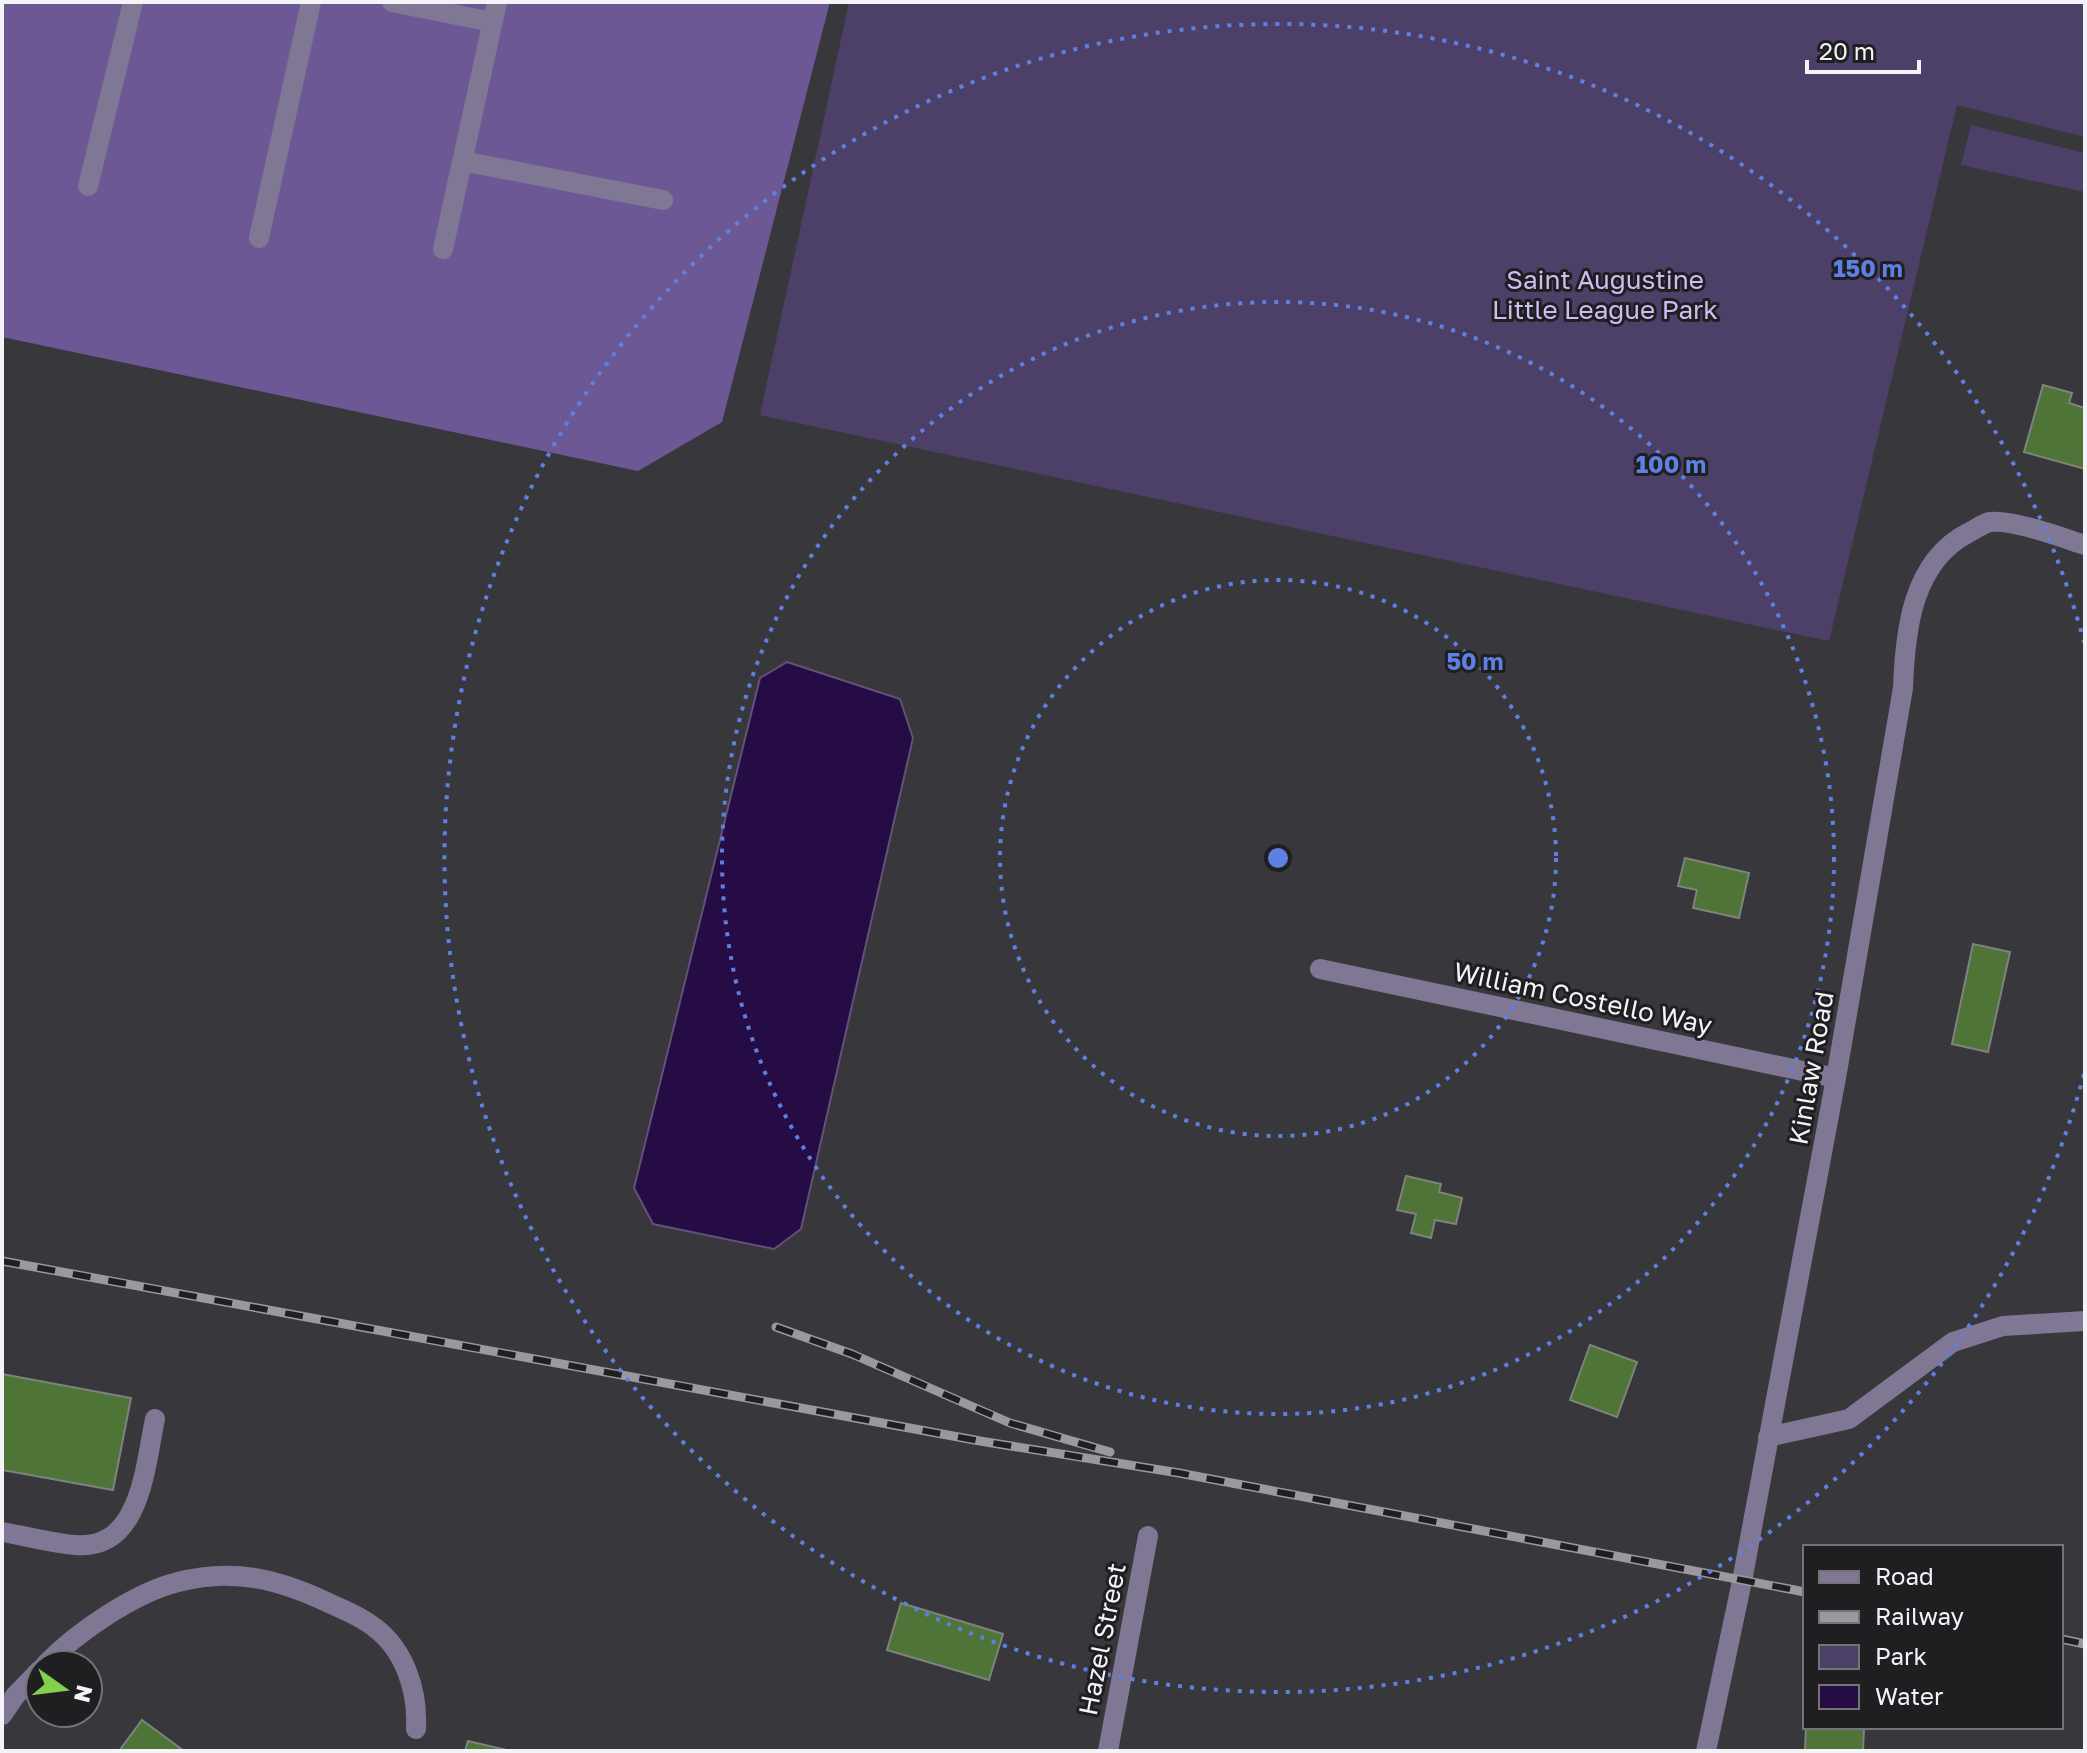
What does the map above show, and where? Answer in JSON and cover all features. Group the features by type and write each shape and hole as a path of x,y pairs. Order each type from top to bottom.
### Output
{"street":[{"path":"88,186 133,2"},
{"path":"259,238 311,2"},
{"path":"392,2 494,12 443,249"},
{"path":"462,161 663,200"},
{"name":"Kinlaw Road","path":"1706,1751 1742,1581 1836,1078 1903,688 1905,639 1919,585 1952,542 1990,522 2036,529 2085,545"},
{"name":"William Costello Way","path":"1320,969 1836,1078"},
{"path":"1768,1437 1849,1419 1953,1342 2003,1326 2085,1321"},
{"path":"2,1532 78,1546 109,1541 127,1522 139,1496 155,1419"},
{"name":"Hazel Street","path":"1108,1751 1148,1536"},
{"path":"65,1649 135,1599 178,1582 223,1575 269,1579 348,1610 376,1628 397,1652 411,1681 417,1713 416,1729"},
{"path":"2,1715 24,1687"}],"green space":[{"name":"Saint Augustine Little League Park","path":"849,2 2085,2 2085,137 1957,105 1829,641 760,415"},
{"path":"1971,125 2085,153 2085,192 1961,165"}],"shaded area":[{"path":"2,2 830,2 722,422 638,471 2,337"}],"water":[{"path":"787,662 900,699 913,738 801,1229 774,1249 653,1224 634,1188 760,678"}],"building":[{"path":"2043,385 2072,393 2069,403 2085,408 2085,469 2024,452"},
{"path":"1685,858 1749,873 1739,918 1693,908 1697,890 1678,886"},
{"path":"1973,944 2010,952 1988,1052 1952,1044"},
{"path":"1406,1176 1441,1184 1439,1192 1462,1198 1456,1224 1435,1220 1431,1238 1411,1233 1416,1214 1397,1210"},
{"path":"1590,1345 1637,1362 1617,1417 1570,1400"},
{"path":"2,1374 131,1398 113,1490 2,1470"},
{"path":"901,1603 1003,1634 989,1680 887,1650"},
{"path":"142,1720 184,1751 119,1751"},
{"path":"1806,1729 1864,1729 1863,1751 1805,1751"},
{"path":"468,1741 511,1751 465,1751"}],"railway":[{"path":"2,1261 980,1441 1179,1473 1803,1592"},
{"path":"776,1327 852,1354 1010,1423 1110,1452"},
{"path":"2063,1639 2085,1644"}]}
